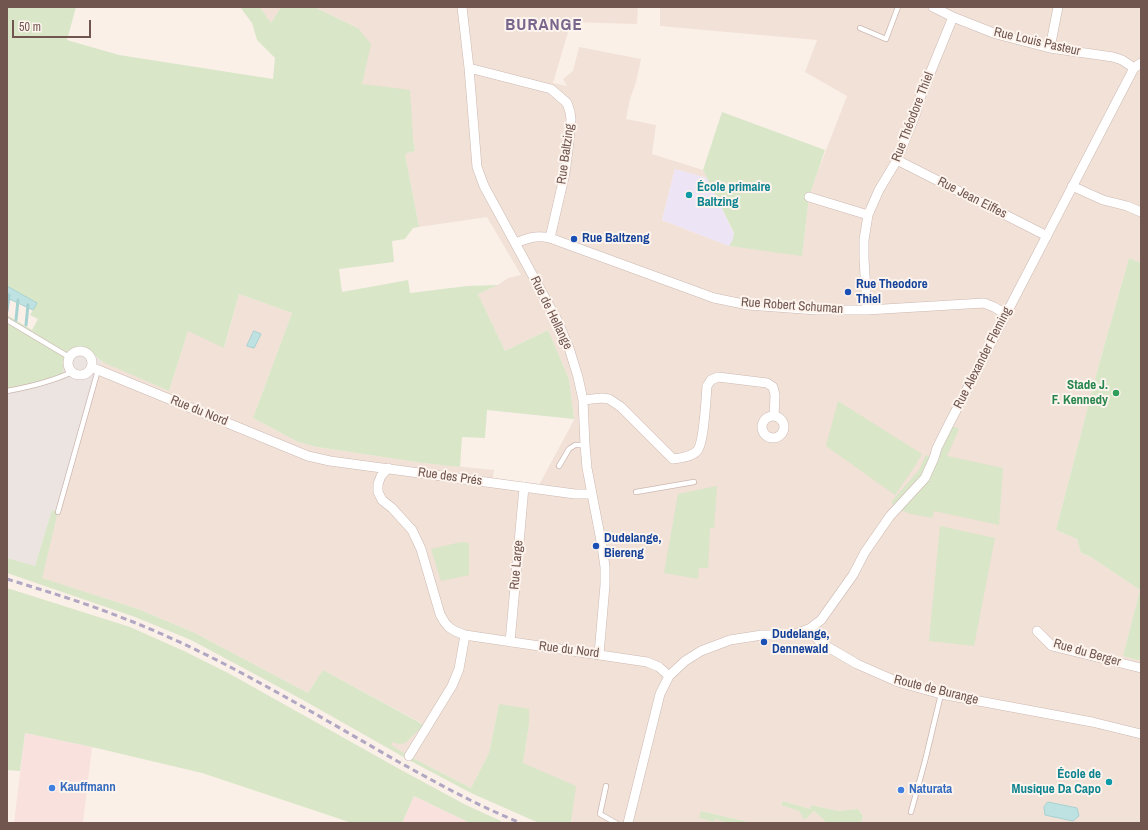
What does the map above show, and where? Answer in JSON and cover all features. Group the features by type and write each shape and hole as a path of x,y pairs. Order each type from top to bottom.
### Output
{"street":[{"name":"Rue de Hellange","path":"462,7 469,68 477,167 484,186 557,320 569,348 583,400 585,445 605,567 605,585 599,654"},
{"name":"Rue Louis Pasteur","path":"933,7 953,17 996,34 1050,48 1113,57 1138,66"},
{"path":"1050,48 1058,7"},
{"name":"Rue Théodore Thiel","path":"867,310 864,240 868,214 879,190 898,160 916,113 918,103 953,17"},
{"name":"Rue Alexander Fleming","path":"809,629 826,614 853,575 865,552 890,516 925,478 942,439 1072,186 1138,66"},
{"name":"Rue Baltzing","path":"469,68 551,89 567,103 571,119 568,150 565,173 550,238"},
{"name":"Rue Jean Eiffes","path":"898,160 1047,236"},
{"path":"1072,186 1103,200 1128,206 1141,212"},
{"path":"809,197 868,214"},
{"name":"Rue Robert Schuman","path":"515,244 540,236 550,238 714,298 748,305 817,310 867,310 984,303 1006,314"},
{"path":"79,351 86,353 91,359 94,369 86,373 75,374 68,365 69,357 75,352 79,351"},
{"name":"Rue du Nord","path":"94,369 308,456"},
{"path":"583,400 602,398 609,399 622,407 673,460 690,455 698,450 702,440 707,386 711,380 718,377 767,383 774,387 774,416"},
{"name":"Rue des Prés","path":"308,456 330,461 524,488 575,494 592,494"},
{"name":"Rue du Nord","path":"388,468 381,476 378,484 378,492 382,500 392,508 412,530 421,549 440,614 445,624 454,631 465,635 647,662 658,667 669,676"},
{"name":"Rue Large","path":"510,642 524,488"},
{"path":"628,823 660,694 669,676 684,661 701,651 730,640 762,635 792,635 809,629"},
{"name":"Route de Burange","path":"809,629 821,643 857,664 898,682 940,694 1092,722 1141,734"},
{"name":"Rue du Berger","path":"1037,631 1052,646 1141,668"},
{"path":"409,756 452,686 459,669 465,635"}],"lane":[{"path":"860,28 886,38 898,7"},
{"path":"7,320 69,357"},
{"path":"58,512 94,369"},
{"path":"7,391 34,386 72,372"},
{"path":"559,466 569,449 575,445 585,445"},
{"path":"636,492 694,482"},
{"path":"911,812 925,761 940,694"},
{"path":"606,786 600,814 616,823"}],"shaded area":[{"path":"260,7 281,7 271,23"},
{"path":"314,7 638,7 637,24 571,22 553,83 567,86 563,79 573,71 579,47 641,59 626,119 656,125 652,154 703,170 707,178 675,169 662,220 729,246 802,255 809,197 847,96 805,72 817,40 660,26 660,7 1141,7 1141,263 1129,258 1098,368 1056,530 1077,539 1081,553 1091,557 1140,590 1123,656 1141,661 1141,823 861,823 863,816 858,809 838,811 811,805 810,809 783,801 781,805 799,811 806,819 814,811 827,823 753,823 701,811 700,818 714,822 715,819 727,823 573,823 523,763 529,725 499,704 489,753 471,788 390,745 392,742 423,724 323,670 308,693 195,633 138,609 41,578 71,463 98,370 102,361 169,391 188,331 225,346 239,294 292,313 253,418 298,442 317,447 423,463 494,470 493,478 539,485 574,420 569,379 548,330 505,351 478,294 498,285 508,278 521,275 487,217 419,227 405,154 415,151 413,139 362,84 358,28"},
{"path":"675,169 707,178 734,234 729,246 662,220"},
{"path":"78,348 89,349 102,361 98,370 58,512 52,510 35,566 7,558 7,391 64,358 72,350"},
{"path":"25,733 92,747 83,823 14,823"},
{"path":"414,796 470,823 402,823"}],"green space":[{"path":"7,7 76,7 67,40 119,55 273,79 275,58 257,40 252,23 240,7 260,7 271,23 281,7 314,7 358,28 371,44 362,84 410,90 415,151 405,154 419,227 413,228 405,239 392,241 394,262 339,269 342,292 408,280 410,293 467,286 498,285 478,294 505,351 548,330 569,379 574,419 487,410 485,438 462,437 460,467 317,447 298,442 253,418 292,313 239,294 224,348 188,331 169,391 106,364 89,350 83,348 69,351 64,362 63,376 7,391 7,315 32,330 38,319 30,315 37,303 7,286"},
{"path":"722,112 825,150 809,197 802,256 729,246 733,239 734,233 703,170"},
{"name":"Stade J. F. Kennedy","path":"1129,258 1141,263 1141,661 1123,656 1140,590 1091,557 1081,553 1077,539 1056,530 1098,368"},
{"path":"838,401 922,454 895,495 826,446"},
{"path":"949,424 959,429 947,456 1003,468 999,525 934,511 932,518 911,514 893,507 892,501 919,470 926,455 934,458"},
{"path":"717,486 714,528 710,528 708,568 699,568 698,579 664,573 678,494"},
{"path":"52,510 58,512 42,578 138,609 195,633 308,693 323,670 424,725 405,743 399,744 392,742 391,745 471,788 489,753 499,704 529,709 529,725 523,763 576,786 571,822 573,823 539,823 471,793 191,640 135,617 7,573 7,558 35,566"},
{"path":"940,526 995,538 974,646 929,641"},
{"path":"461,542 469,543 469,575 441,581 431,549"},
{"path":"7,588 130,627 184,651 230,674 466,805 501,821 500,823 470,823 414,796 402,823 352,823 202,773 25,733 20,771 7,770"},
{"path":"783,801 810,809 811,805 838,811 858,809 863,816 861,823 827,823 814,811 806,819 804,819 799,811 781,805"},
{"path":"701,811 753,823 727,823 715,819 714,822 699,818"}],"water":[{"path":"7,286 37,303 33,310 7,298"},
{"path":"254,331 261,334 254,348 247,346"},
{"path":"1048,802 1077,808 1079,816 1073,821 1045,815 1044,807"}],"waterway":[{"path":"7,311 9,295"},
{"path":"16,320 18,300"},
{"path":"26,325 28,305"}],"railway":[{"path":"7,579 97,608 189,646 275,691 442,786 473,802 521,823"}],"place":[{"name":"École primaire Baltzing","path":"689,195"},
{"name":"Rue Baltzeng","path":"574,239"},
{"name":"Rue Theodore Thiel","path":"848,292"},
{"name":"Stade J. F. Kennedy","path":"1116,393"},
{"name":"Dudelange, Biereng","path":"596,546"},
{"name":"Dudelange, Dennewald","path":"764,642"},
{"name":"École de Musique Da Capo","path":"1109,782"},
{"name":"Kauffmann","path":"52,788"},
{"name":"Naturata","path":"901,790"}],"district":[{"name":"BURANGE","path":"544,25"}]}
